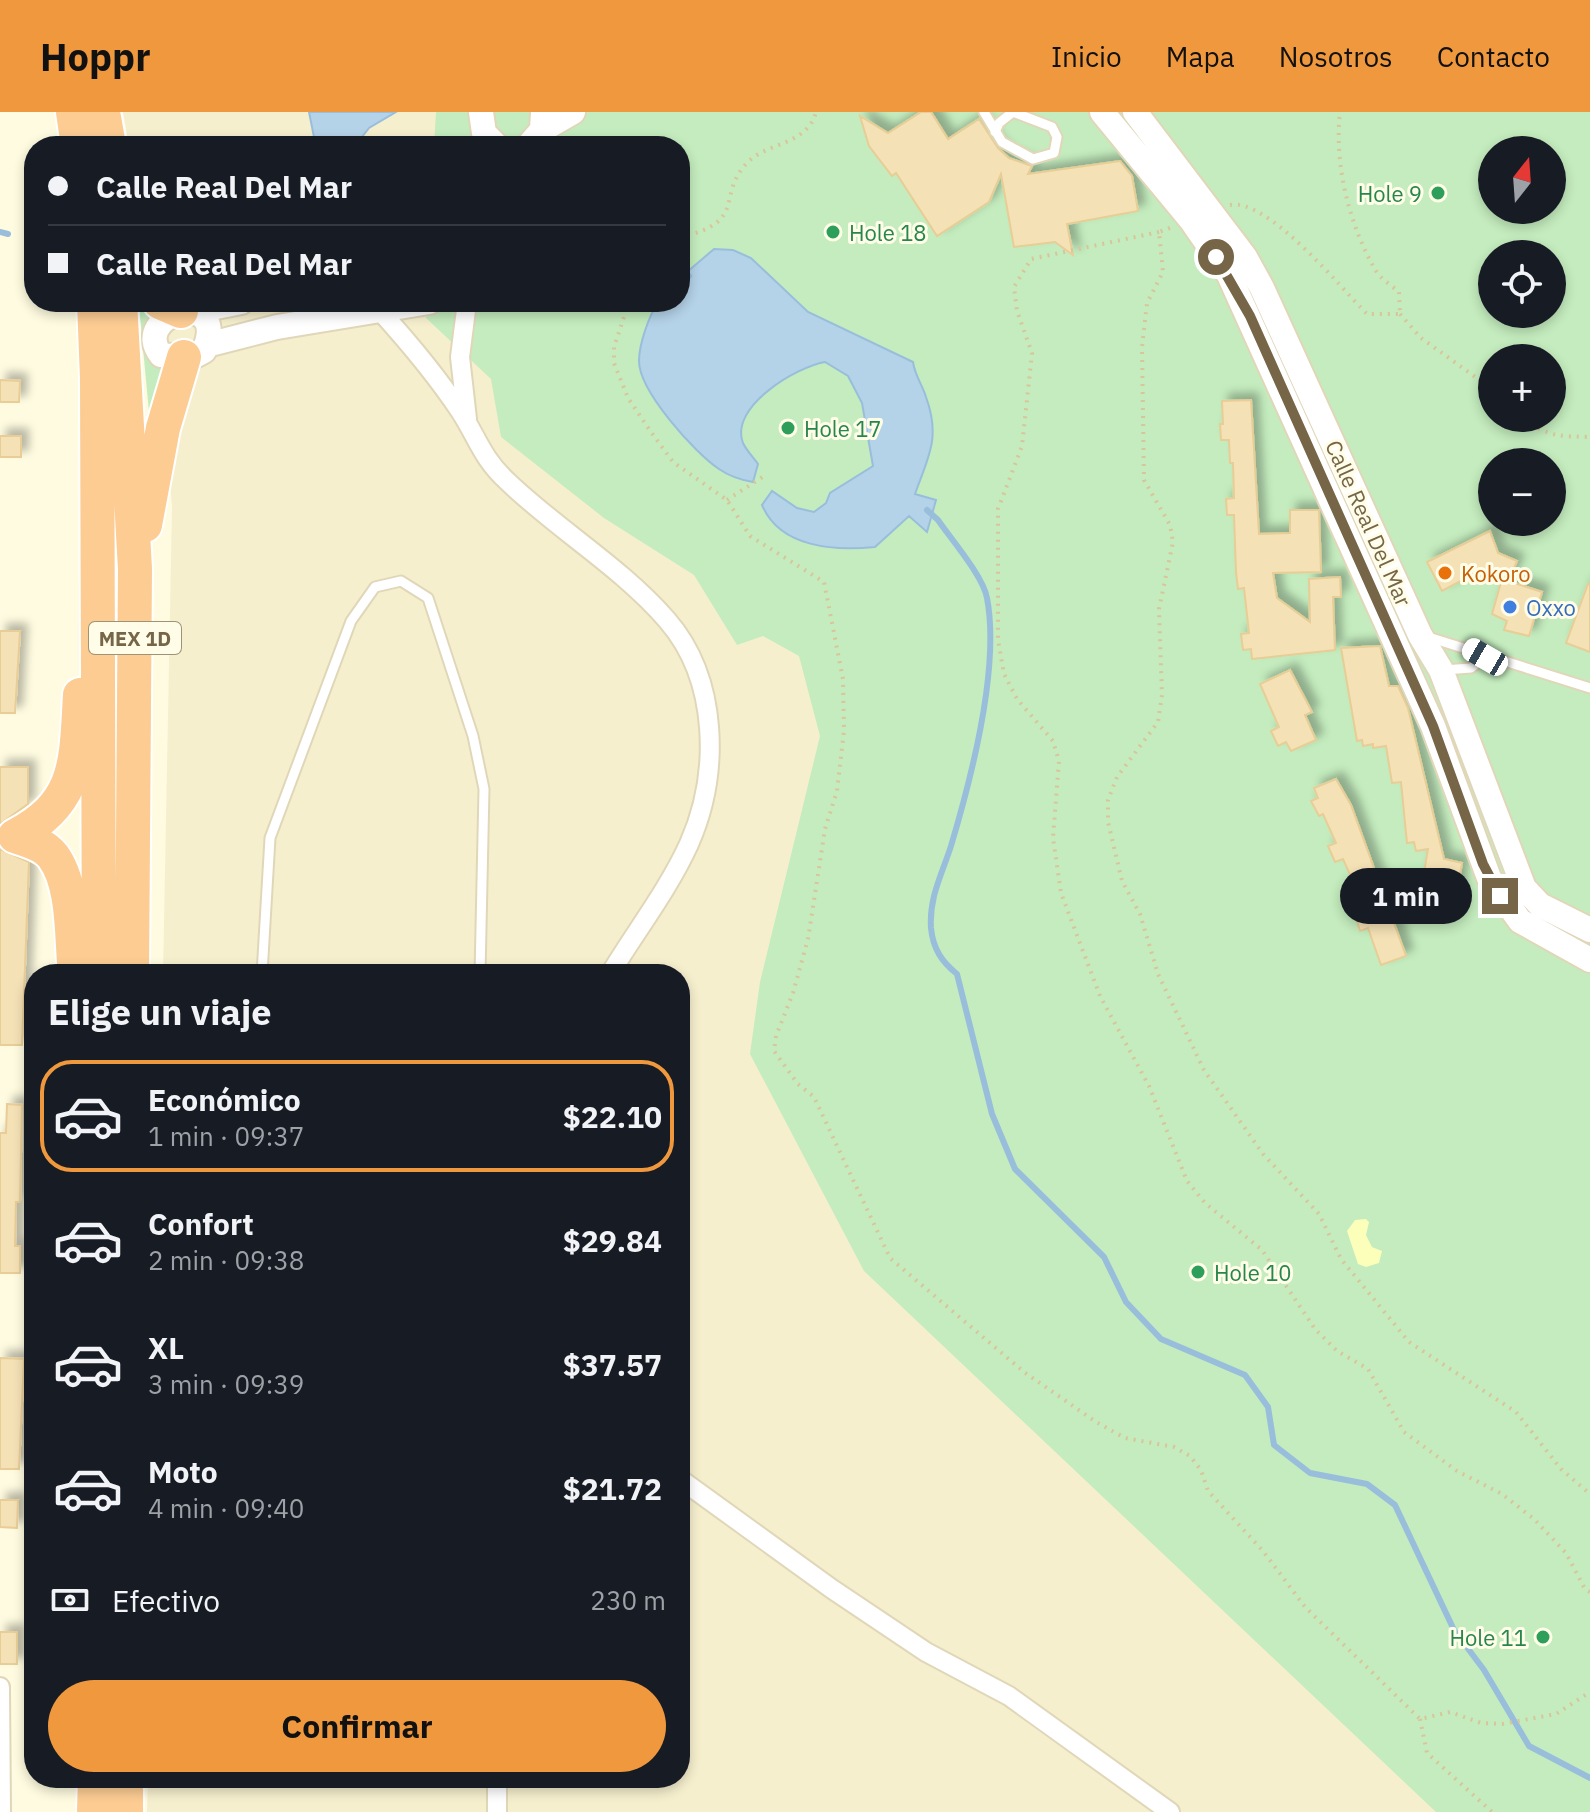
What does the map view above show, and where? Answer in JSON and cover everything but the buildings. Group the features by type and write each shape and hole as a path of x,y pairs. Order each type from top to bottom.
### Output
{"highway":[{"path":"73,112 77,136"},
{"path":"103,112 107,136"},
{"name":"MEX 1D","path":"94,312 99,964"},
{"name":"MEX 1D","path":"121,312 135,569 132,964"},
{"path":"135,569 163,428 195,351"},
{"path":"7,837 38,824 64,796 73,763 86,630 98,593"},
{"path":"7,837 42,846 60,868 66,888 74,964"},
{"path":"94,1812 95,1788"},
{"path":"126,1788 126,1812"}],"street":[{"path":"537,129 573,112"},
{"name":"Calle Real Del Mar","path":"1102,112 1199,214 1245,257 1262,288 1420,635 1441,670 1524,888 1540,905 1590,930"},
{"name":"Calle Real Del Mar","path":"1135,112 1199,214 1250,316 1433,726 1483,864 1500,896 1520,921 1590,960"},
{"path":"174,312 158,325 153,341 161,355 195,351 277,327 381,312 428,363 467,422 479,450 505,479 633,585 668,621 689,651 706,699 711,741 708,776 689,843 662,894 616,964"},
{"path":"187,312 209,323 211,333 195,351"},
{"path":"466,312 460,357 467,422"},
{"path":"428,363 439,364 460,357"},
{"path":"1433,726 1458,714"},
{"path":"690,1486 832,1589 926,1652 1009,1696 1170,1812"},
{"path":"0,1687 1,1812"},
{"path":"497,1788 497,1812"}],"lane":[{"path":"984,112 995,132 1002,142 1033,159 1054,153 1057,137 1052,127 1013,112 999,123 995,132"},
{"path":"263,964 270,838 281,802 351,621 375,587 401,581 428,598 469,723 484,789 480,964"},
{"path":"1396,644 1420,635 1467,647 1485,657 1590,688"},
{"path":"1441,670 1471,668 1485,657"}],"path":[{"path":"690,234 713,228 726,215 742,168 760,150 777,148 794,139 813,121 816,112"},
{"path":"1340,112 1337,137 1345,197 1377,273 1399,292 1400,314 1421,338 1478,379"},
{"path":"1400,314 1367,314 1272,219 1239,203 1199,214 1159,232 1031,259 1014,287 1017,311 1032,353 1022,446 998,509 998,640 1004,674 1017,699 1053,741 1059,761 1053,838 1061,893 1100,996 1149,1086 1187,1181 1205,1203 1262,1250 1315,1329 1337,1351 1368,1369 1404,1432 1457,1471 1502,1494 1534,1519 1566,1553 1585,1589 1590,1592"},
{"path":"1159,232 1163,272 1147,303 1142,347 1144,480 1170,525 1173,542 1159,609 1162,695 1158,722 1117,777 1108,800 1108,822 1122,881 1140,914 1158,974 1204,1070 1263,1154 1319,1214 1341,1259 1409,1342 1516,1412 1561,1469 1590,1494"},
{"path":"626,312 614,347 614,363 628,398 673,462 727,500 750,536 824,582 843,679 844,731 837,791 825,829 808,939 793,993 776,1036 774,1051 798,1084 814,1097 890,1258 1024,1372 1096,1422 1125,1438 1174,1447 1190,1456 1201,1470 1208,1491 1225,1514 1263,1551 1305,1607 1420,1719 1427,1753 1492,1812"},
{"path":"1544,432 1554,436 1590,437"},
{"path":"727,500 767,474"},
{"path":"1420,1719 1450,1712 1481,1723 1502,1724 1556,1714 1590,1692"}],"shaded area":[{"path":"123,112 1590,112 1590,1812 147,1812 148,1788 690,1788 690,964 163,964 172,507 156,312 690,312 690,136 127,136"},
{"path":"436,112 1590,112 1590,1812 1436,1812 864,1271 750,1054 760,982 820,736 799,656 763,636 737,645 694,575 604,518 501,437 491,379 426,318 426,312 690,312 690,136 435,136"},
{"path":"140,312 146,312 153,318 169,366 149,412"}],"sand":[{"path":"1366,1219 1369,1222 1366,1235 1372,1247 1382,1251 1379,1263 1366,1267 1358,1264 1347,1231 1355,1220"}],"water":[{"path":"309,112 396,112 369,128 363,136 314,136"},
{"path":"714,249 733,250 751,258 808,312 913,362 930,411 933,436 915,494 936,500 927,532 909,516 875,547 826,547 795,538 770,519 762,505 772,491 797,508 814,512 826,503 830,493 873,466 862,403 848,376 825,362 783,380 755,403 746,416 741,429 743,443 758,464 753,482 719,469 696,449 658,404 641,374 639,361 653,312 690,312 690,269"}],"waterway":[{"path":"0,232 8,234"},
{"path":"927,510 938,520 979,579 987,598 990,625 987,689 975,756 934,896 931,928 939,954 957,974 992,1114 1015,1169 1104,1257 1126,1302 1161,1339 1245,1375 1268,1407 1274,1445 1310,1473 1367,1484 1395,1505 1454,1630 1484,1670 1529,1746 1590,1778"}],"place":[{"name":"Hole 9","path":"1438,193"},
{"name":"Hole 18","path":"833,232"},
{"name":"Hole 17","path":"788,428"},
{"name":"Kokoro","path":"1445,573"},
{"name":"Oxxo","path":"1510,607"},
{"name":"Hole 10","path":"1198,1272"},
{"name":"Hole 11","path":"1543,1637"}],"route":[{"path":"1216,257 1250,316 1433,726 1483,864 1500,896"}]}
